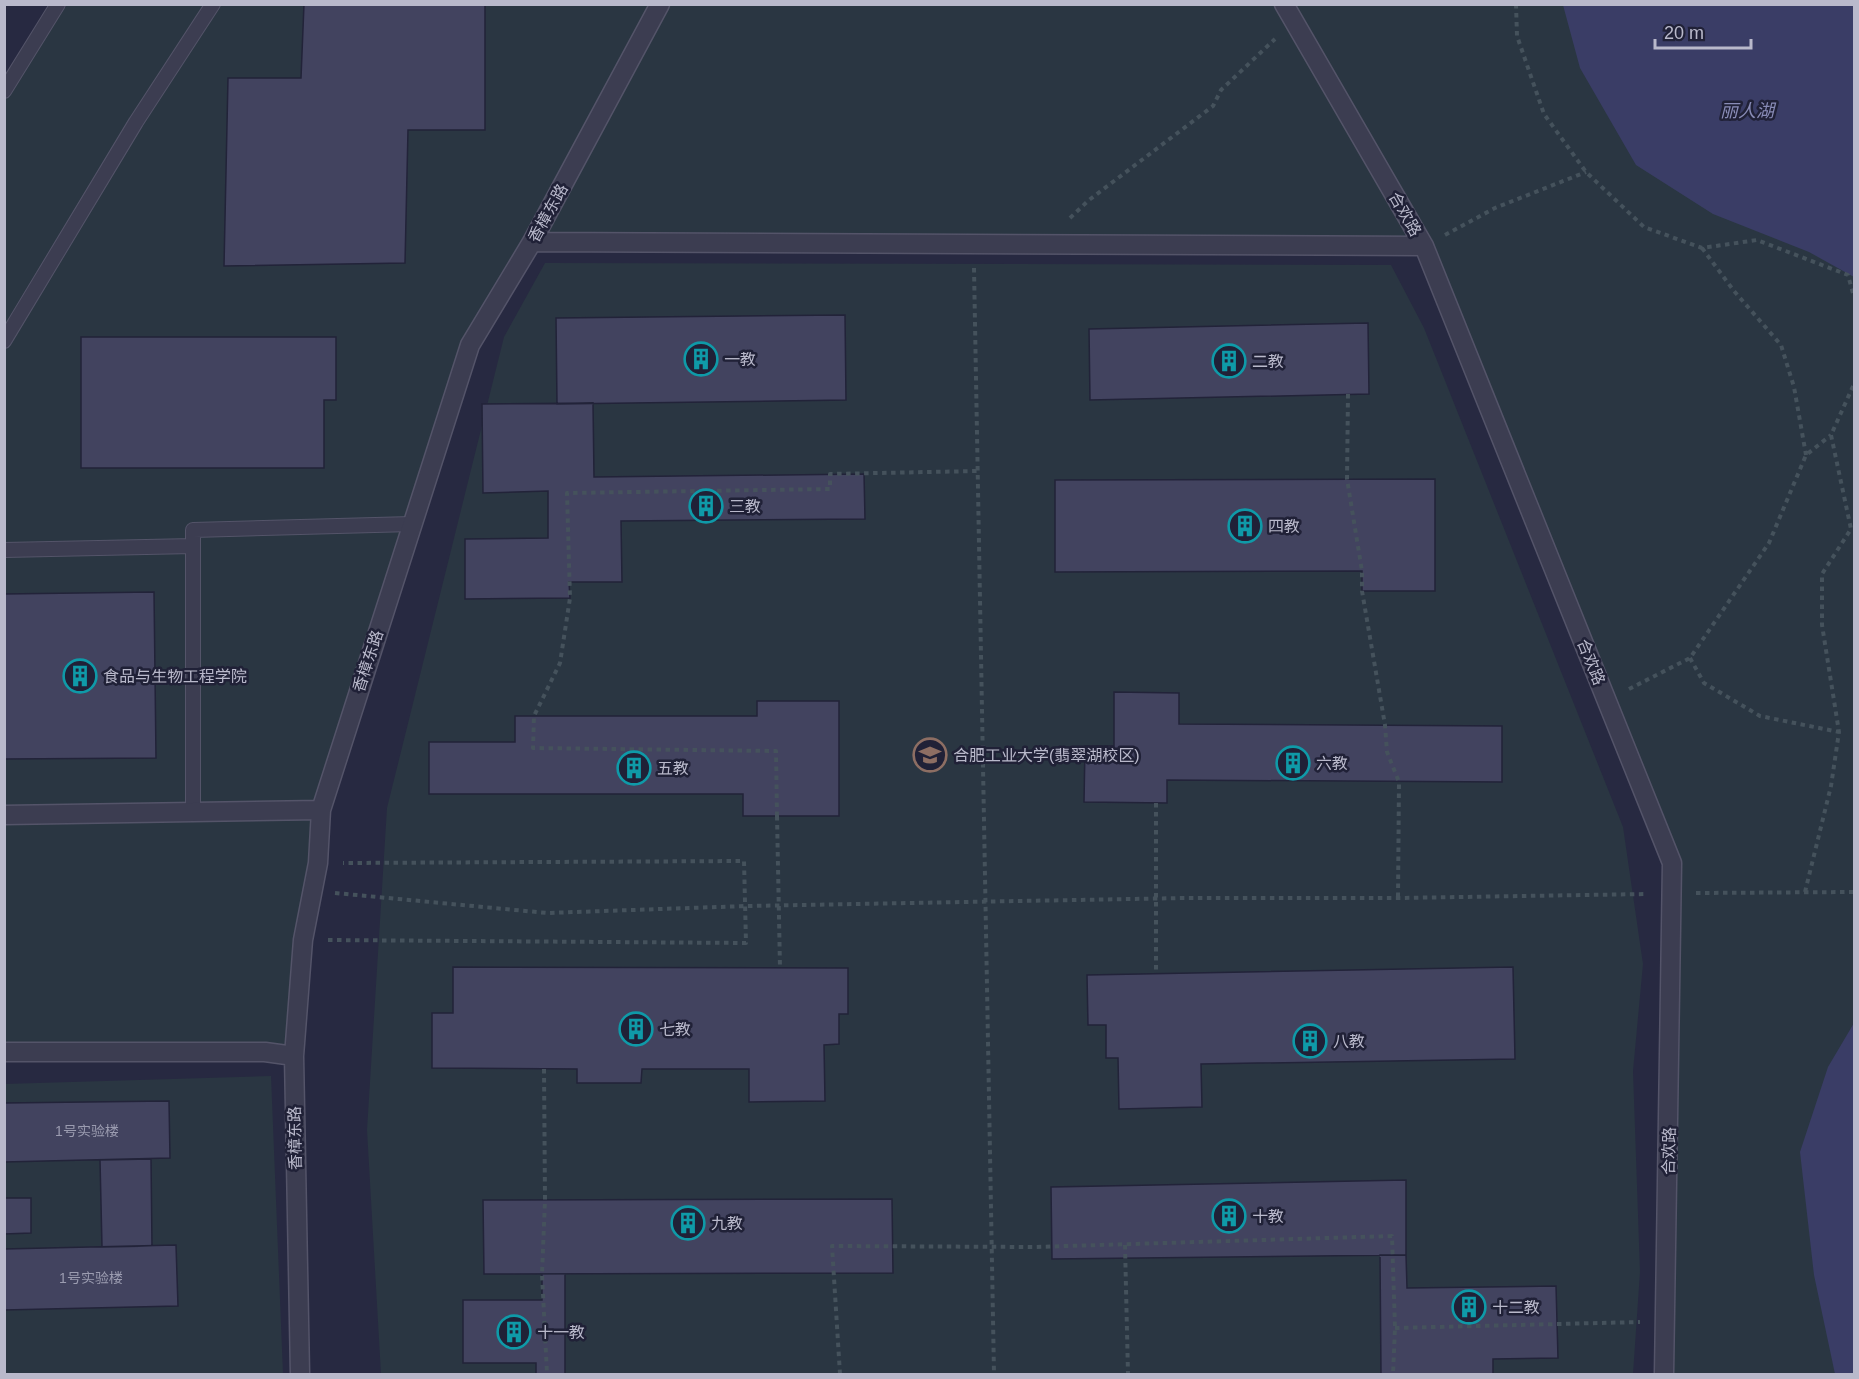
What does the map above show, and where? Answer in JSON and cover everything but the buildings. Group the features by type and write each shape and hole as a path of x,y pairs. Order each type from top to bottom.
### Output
{"street":[{"name":"香樟东路","path":"300,1374 294,1056 303,940 318,863 321,810 470,345 532,242 660,4"},
{"name":"合欢路","path":"1284,4 1424,246 1672,863 1667,1321 1664,1374"},
{"path":"532,242 1424,246"},
{"path":"4,815 321,810"},
{"path":"4,1052 265,1052 294,1056"}],"lane":[{"path":"4,90 58,4"},
{"path":"4,341 136,122 213,4"},
{"path":"193,812 193,530 412,524"},
{"path":"4,550 193,546"}],"path":[{"path":"1516,4 1517,36 1544,114 1586,172 1644,227 1702,248 1757,240 1848,275 1854,297"},
{"path":"1040,244 1089,200 1213,106 1221,90 1294,20"},
{"path":"1424,246 1495,208 1586,172"},
{"path":"1702,248 1734,291 1781,345 1794,387 1806,455"},
{"path":"974,264 994,1374"},
{"path":"1607,701 1690,658 1769,543 1806,455 1831,435 1854,384"},
{"path":"1348,394 1347,479 1362,571 1362,591 1385,725 1387,752 1399,782 1398,898"},
{"path":"1806,892 1831,786 1839,732 1822,625 1822,574 1851,529 1831,435"},
{"path":"780,968 776,751 533,748 534,716 560,663 570,598 567,493 830,489 830,474 977,471"},
{"path":"1690,658 1704,683 1760,716 1839,732"},
{"path":"1156,803 1156,973"},
{"path":"303,940 746,943 744,861 318,863"},
{"path":"312,891 547,913 985,901 1854,892"},
{"path":"544,1069 545,1200 542,1274 547,1374"},
{"path":"840,1374 832,1246 1125,1245 1392,1236 1395,1328 1393,1374"},
{"path":"1125,1245 1128,1374"},
{"path":"1395,1328 1667,1321"}],"shaded area":[{"path":"67,5 1854,5 1854,1374 1664,1374 1672,863 1423,246 532,242 470,345 320,808 5,814 5,95"},
{"path":"545,263 1391,265 1424,328 1623,827 1643,964 1633,1071 1640,1272 1633,1374 381,1374 367,1130 387,808 504,337"},
{"path":"317,813 293,1056 5,1052 4,816"},
{"path":"271,1076 283,1374 5,1374 4,1084"}],"water":[{"name":"丽人湖","path":"1563,5 1854,5 1854,277 1809,252 1713,214 1636,165 1580,68"},
{"path":"1854,1023 1854,1374 1835,1374 1814,1275 1800,1152 1828,1067"}],"place":[{"name":"一教","path":"701,359"},
{"name":"二教","path":"1229,361"},
{"name":"三教","path":"706,506"},
{"name":"四教","path":"1245,526"},
{"name":"食品与生物工程学院","path":"80,676"},
{"name":"合肥工业大学(翡翠湖校区)","path":"930,755"},
{"name":"六教","path":"1293,763"},
{"name":"五教","path":"634,768"},
{"name":"七教","path":"636,1029"},
{"name":"八教","path":"1310,1041"},
{"name":"十教","path":"1229,1216"},
{"name":"九教","path":"688,1223"},
{"name":"十二教","path":"1469,1307"},
{"name":"十一教","path":"514,1332"}]}
